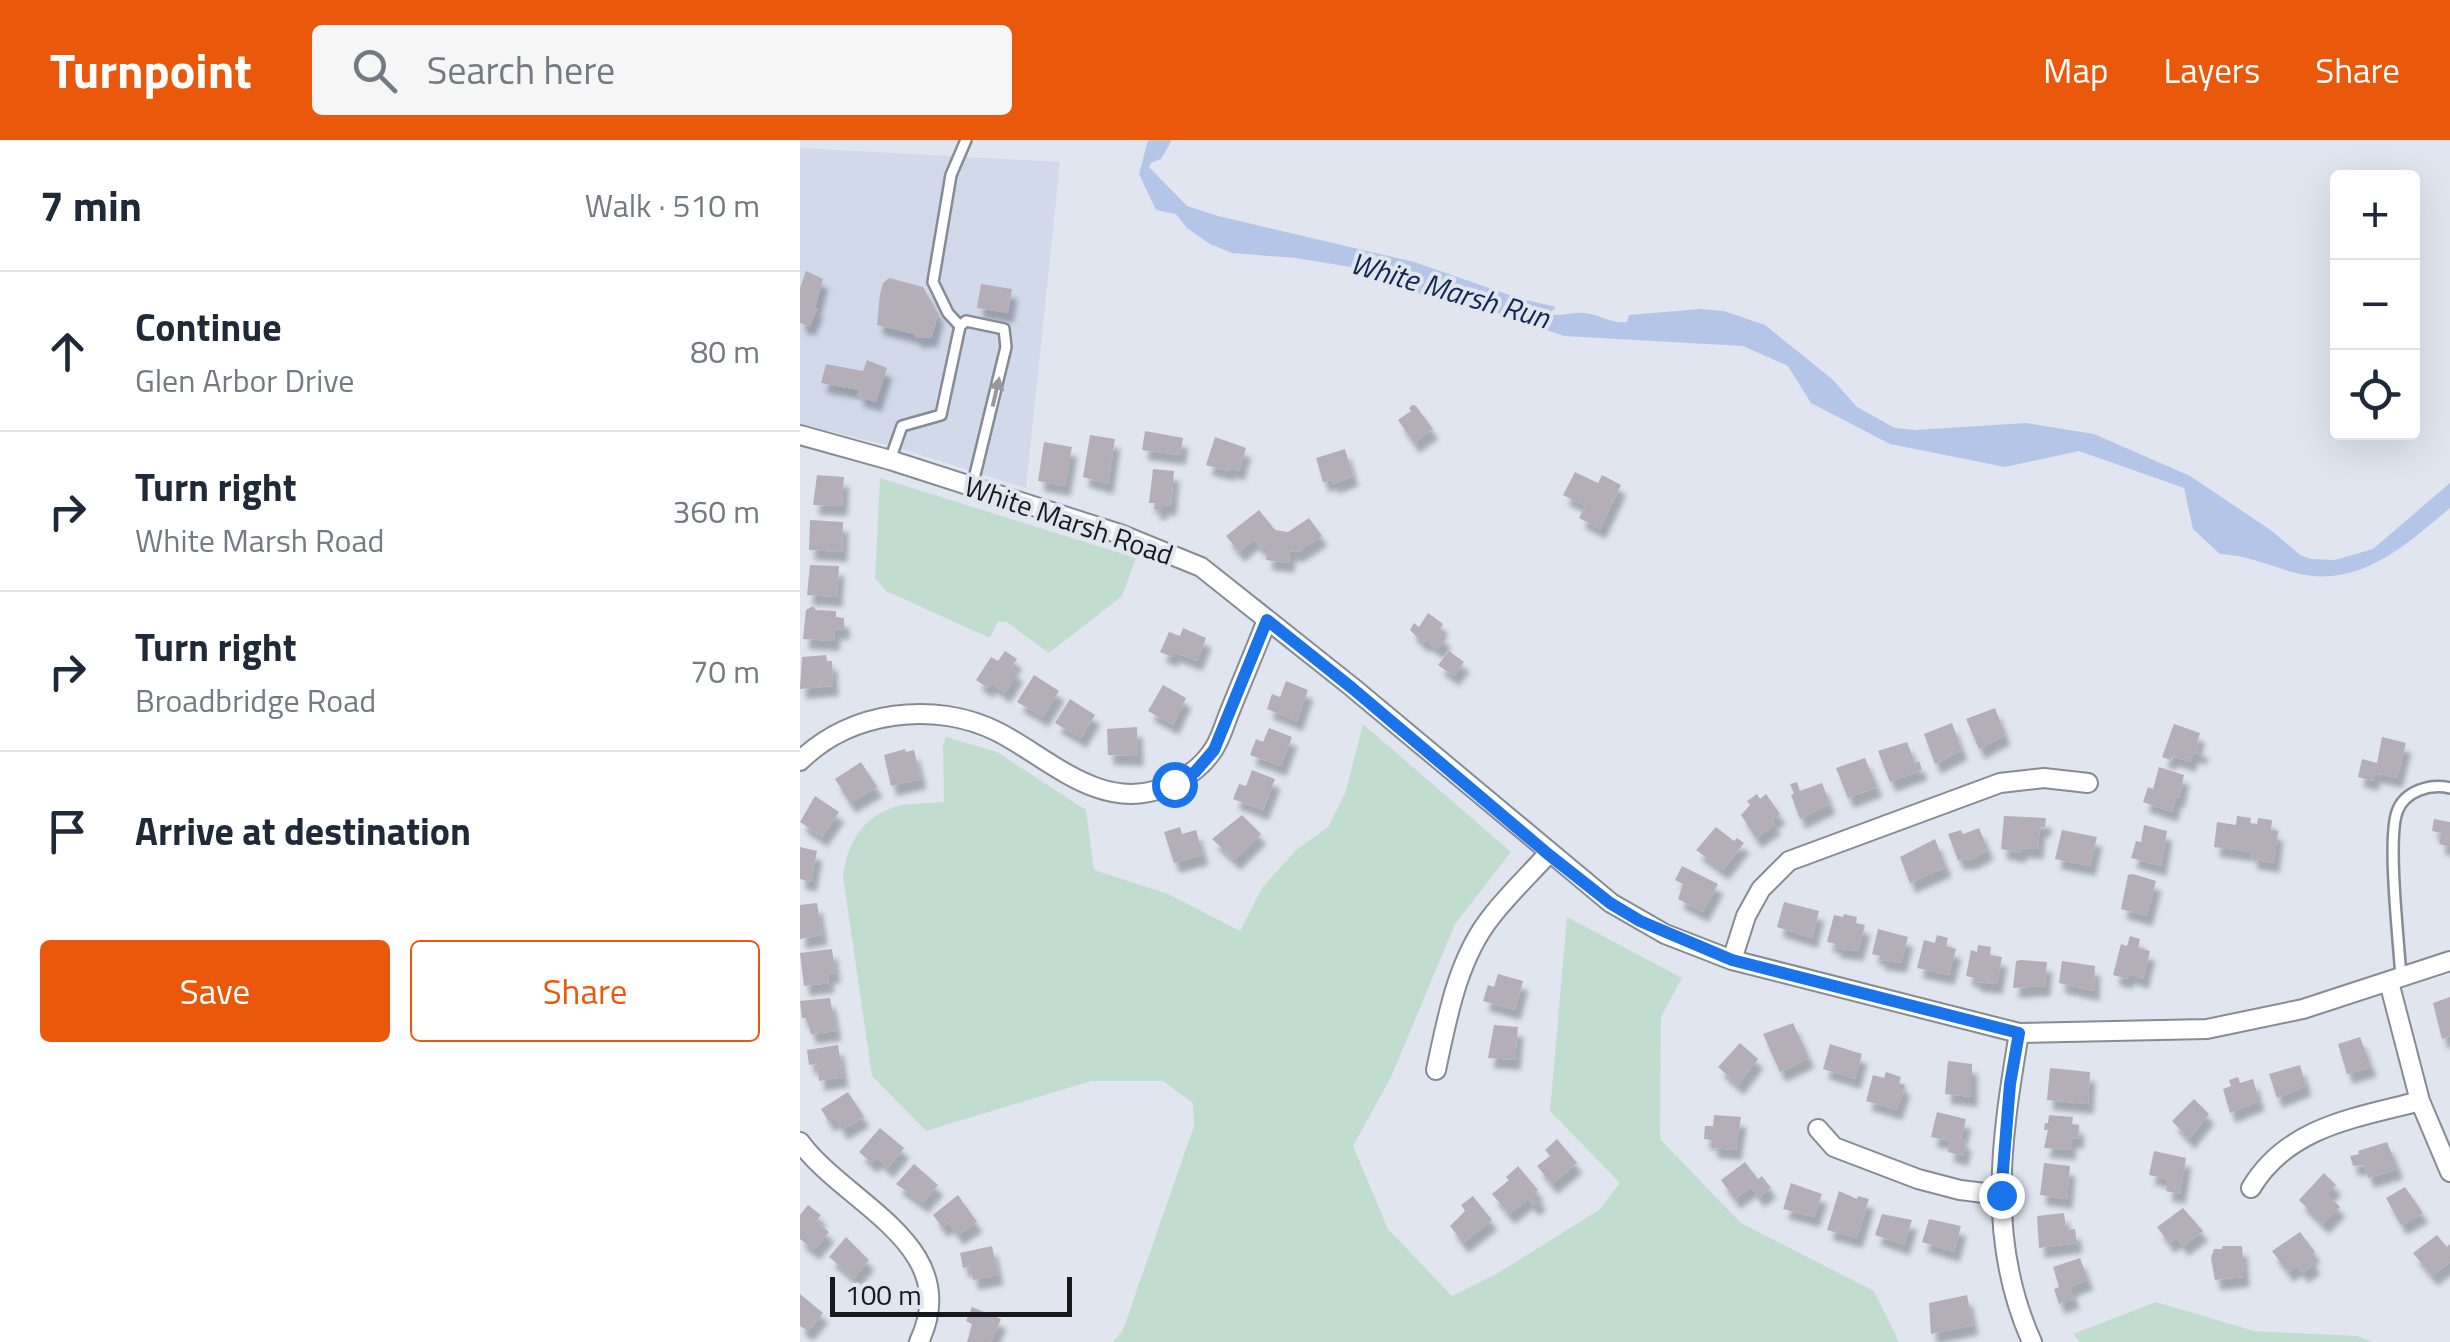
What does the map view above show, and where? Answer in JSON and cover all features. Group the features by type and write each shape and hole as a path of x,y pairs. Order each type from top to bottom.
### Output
{"street":[{"name":"White Marsh Road","path":"800,435 972,486 1166,550 1201,567 1610,903 1640,921 1732,960 2019,1033 2208,1029 2303,1009 2450,961"},
{"path":"801,757 844,730 880,718 912,713 946,716 996,731 1073,778 1099,788 1126,795 1150,793 1195,772 1214,750 1267,620"},
{"path":"1732,960 1746,916 1761,889 1789,861 2000,784 2044,778 2088,784"},
{"path":"1436,1070 1447,1017 1466,961 1489,919 1548,854"},
{"path":"2395,980 2420,1102 2450,1172"},
{"path":"2019,1033 2010,1084 2000,1212 2011,1290 2032,1342"},
{"path":"2252,1188 2264,1166 2316,1129 2420,1102"},
{"path":"1818,1128 1834,1147 1918,1179 2001,1195"},
{"path":"800,1142 827,1172 904,1238 919,1257 929,1287 929,1314 919,1342"}],"lane":[{"path":"960,326 948,313 933,282 950,175 966,140"},
{"path":"890,460 902,426 941,415 960,326 966,321 1004,329 1007,337 972,486"},
{"path":"2395,980 2398,810 2410,796 2426,787 2450,788"}],"shaded area":[{"path":"800,148 1060,162 1026,488 899,448 800,424"}],"green space":[{"path":"880,478 1136,558 1122,596 1049,653 1007,622 998,621 990,638 886,591 875,578"},
{"path":"1363,724 1511,852 1455,924 1391,1077 1353,1146 1388,1229 1452,1296 1498,1273 1599,1210 1620,1183 1550,1111 1567,917 1682,978 1661,1017 1660,1139 1741,1223 1874,1291 1899,1342 1113,1342 1123,1330 1194,1126 1193,1103 1163,1081 1091,1081 926,1131 872,1076 843,877 845,866 856,837 879,814 902,805 944,802 946,737 997,752 1086,810 1094,870 1168,894 1240,931 1262,888 1296,850 1328,827 1346,791"},
{"path":"2156,1302 2254,1331 2357,1336 2373,1342 2080,1342 2073,1334"}],"water":[{"name":"White Marsh Run","path":"1148,140 1172,140 1161,159 1149,167 1187,206 1414,262 1556,307 1549,314 1584,313 1627,322 1629,315 1700,309 1724,311 1765,325 1832,379 1857,407 1895,428 2026,423 2094,434 2190,476 2311,559 2335,560 2373,549 2450,483 2450,508 2399,549 2340,575 2296,573 2220,554 2193,529 2184,488 2079,451 2005,467 1890,444 1811,403 1788,366 1743,346 1564,336 1445,295 1420,294 1369,270 1232,253 1187,228 1176,214 1156,210 1139,174"}],"building":[{"path":"806,271 823,279 810,326 800,323 800,288"},
{"path":"889,278 923,287 938,314 932,337 916,338 914,334 877,325 880,294"},
{"path":"981,284 1012,289 1008,313 977,308"},
{"path":"867,360 887,368 876,402 857,396 859,390 821,383 826,364 863,371"},
{"path":"1412,405 1433,429 1414,443 1398,420 1411,411"},
{"path":"1145,431 1183,438 1180,455 1142,450"},
{"path":"1090,435 1115,439 1108,484 1083,477"},
{"path":"1215,437 1246,448 1239,471 1206,465"},
{"path":"1044,442 1072,447 1065,486 1038,481"},
{"path":"1345,449 1353,476 1333,484 1332,480 1323,482 1316,458"},
{"path":"1153,469 1174,471 1171,506 1162,505 1162,510 1149,503"},
{"path":"1575,472 1598,483 1602,475 1621,485 1600,529 1579,518 1585,506 1563,495"},
{"path":"817,475 844,477 842,506 813,505"},
{"path":"1259,510 1275,530 1288,532 1309,518 1322,536 1298,552 1290,551 1289,563 1266,560 1268,548 1260,547 1254,539 1239,552 1226,536"},
{"path":"810,520 843,522 842,552 809,550"},
{"path":"810,565 839,566 837,597 807,595"},
{"path":"813,606 816,610 836,611 836,617 844,618 844,630 835,629 834,641 803,639 806,610"},
{"path":"1428,613 1443,624 1438,632 1446,638 1438,649 1425,640 1423,643 1410,630 1414,623 1419,627"},
{"path":"1183,628 1206,638 1197,661 1174,652 1172,657 1160,652 1169,632 1180,636"},
{"path":"1005,651 1017,659 1011,668 1018,672 1005,693 991,683 988,688 976,680 991,657 998,661"},
{"path":"1449,651 1464,662 1454,676 1438,665"},
{"path":"826,655 827,661 832,661 833,686 800,689 802,657"},
{"path":"1034,675 1059,691 1043,717 1017,702"},
{"path":"1286,681 1308,690 1297,721 1267,709 1272,694 1280,697"},
{"path":"1163,685 1186,698 1173,725 1148,711"},
{"path":"1070,699 1095,715 1081,738 1055,723"},
{"path":"1995,708 2005,735 1979,749 1966,719"},
{"path":"1952,723 1962,750 1935,764 1924,734"},
{"path":"2174,724 2200,733 2196,746 2203,748 2201,755 2193,753 2190,762 2162,757"},
{"path":"1137,727 1138,756 1108,755 1107,729"},
{"path":"1269,728 1292,737 1281,766 1250,755 1256,739 1263,742"},
{"path":"2382,737 2406,743 2397,778 2375,773 2373,781 2358,777 2362,759 2377,763"},
{"path":"1907,742 1922,770 1890,782 1878,751"},
{"path":"914,750 921,779 891,786 884,755"},
{"path":"1865,758 1877,787 1848,798 1836,768"},
{"path":"861,762 877,787 850,803 835,779"},
{"path":"2159,767 2184,775 2172,812 2143,802 2148,787 2153,789"},
{"path":"1252,770 1275,779 1263,810 1233,799 1239,784 1246,786"},
{"path":"1797,782 1800,791 1822,783 1830,804 1800,819 1790,784"},
{"path":"1757,794 1760,799 1766,794 1780,814 1772,820 1775,825 1756,838 1741,815 1750,805 1747,801"},
{"path":"815,796 839,812 822,837 800,822"},
{"path":"1242,815 1261,834 1235,860 1212,839"},
{"path":"2004,816 2046,818 2045,827 2040,827 2038,849 2022,848 2020,853 2001,849"},
{"path":"2237,816 2251,818 2250,823 2257,824 2258,818 2272,820 2271,830 2278,831 2274,863 2251,859 2252,852 2214,847 2217,822 2236,825"},
{"path":"2434,819 2450,822 2450,847 2439,844 2441,833 2432,831"},
{"path":"2144,825 2167,831 2161,866 2131,858 2136,841 2141,842"},
{"path":"1180,827 1182,834 1196,830 1203,855 1174,863 1164,832"},
{"path":"1716,827 1734,841 1737,838 1744,843 1723,870 1696,850"},
{"path":"1979,828 1988,850 1972,859 1958,860 1948,834"},
{"path":"2062,830 2097,837 2090,866 2055,859"},
{"path":"1935,839 1946,867 1910,883 1900,857"},
{"path":"800,847 817,851 811,882 800,879"},
{"path":"1682,866 1718,884 1703,912 1678,899 1683,884 1675,880"},
{"path":"2128,875 2156,881 2147,916 2121,909"},
{"path":"1784,902 1819,911 1812,938 1777,927"},
{"path":"817,903 822,935 800,939 800,905"},
{"path":"1834,915 1857,917 1856,923 1865,925 1858,951 1834,948 1836,944 1827,942"},
{"path":"1878,929 1908,937 1901,963 1879,960 1880,956 1872,954"},
{"path":"1937,935 1948,938 1946,946 1956,949 1949,975 1917,968 1924,940 1935,943"},
{"path":"2130,936 2140,939 2138,948 2150,951 2143,979 2129,974 2127,979 2113,975 2121,944 2127,946"},
{"path":"1978,945 1991,947 1990,955 2002,957 1997,984 1975,982 1975,978 1966,976 1971,950 1977,952"},
{"path":"832,949 835,973 828,974 829,983 804,986 800,953"},
{"path":"2016,961 2047,962 2045,986 2013,988"},
{"path":"2062,961 2095,966 2094,991 2059,983"},
{"path":"1498,974 1523,981 1515,1010 1483,1001 1488,985 1494,987"},
{"path":"2450,997 2450,1036 2442,1039 2433,1003"},
{"path":"830,998 836,1031 811,1034 806,1018 802,1018 800,1001"},
{"path":"1793,1023 1809,1058 1780,1072 1763,1034"},
{"path":"1494,1025 1518,1027 1515,1060 1488,1058"},
{"path":"2360,1037 2371,1067 2347,1074 2338,1044"},
{"path":"1740,1043 1758,1059 1738,1085 1718,1067"},
{"path":"1830,1044 1862,1054 1855,1079 1823,1069"},
{"path":"838,1045 843,1077 819,1081 817,1064 809,1065 807,1050"},
{"path":"1948,1061 1972,1064 1972,1097 1945,1094"},
{"path":"2300,1065 2306,1086 2277,1098 2269,1074"},
{"path":"2050,1068 2090,1072 2088,1104 2047,1100"},
{"path":"1886,1072 1901,1077 1899,1083 1905,1085 1897,1110 1866,1101 1873,1075 1884,1078"},
{"path":"2238,1077 2240,1083 2253,1079 2259,1101 2230,1113 2223,1089 2231,1086 2229,1080"},
{"path":"848,1092 864,1117 842,1130 835,1118 829,1122 821,1109"},
{"path":"2194,1099 2209,1114 2189,1139 2172,1121"},
{"path":"1937,1112 1966,1119 1961,1139 1966,1140 1963,1156 1948,1152 1950,1141 1931,1137"},
{"path":"1714,1115 1741,1117 1736,1150 1712,1148 1712,1140 1704,1139 1705,1126 1713,1126"},
{"path":"2049,1115 2073,1117 2072,1124 2079,1125 2078,1139 2071,1138 2070,1150 2044,1148"},
{"path":"880,1128 904,1148 888,1168 877,1158 872,1163 859,1152"},
{"path":"1557,1139 1577,1163 1552,1184 1537,1166 1550,1156 1545,1150"},
{"path":"2387,1142 2398,1169 2368,1178 2364,1165 2353,1166 2350,1156"},
{"path":"2154,1151 2186,1158 2180,1194 2166,1191 2168,1179 2149,1175"},
{"path":"1745,1162 1771,1188 1759,1197 1751,1187 1735,1199 1721,1180"},
{"path":"2044,1163 2070,1166 2067,1199 2040,1195"},
{"path":"914,1164 938,1185 923,1203 896,1184"},
{"path":"1518,1166 1538,1190 1535,1193 1541,1200 1533,1206 1528,1199 1509,1214 1492,1194"},
{"path":"2324,1173 2336,1185 2327,1194 2340,1207 2323,1224 2299,1200"},
{"path":"1791,1183 1822,1194 1814,1217 1783,1209"},
{"path":"2405,1187 2423,1213 2401,1225 2386,1198"},
{"path":"1839,1191 1857,1199 1869,1199 1857,1238 1827,1230"},
{"path":"958,1195 977,1222 958,1235 949,1223 942,1227 933,1215"},
{"path":"1473,1196 1492,1220 1463,1243 1450,1226 1465,1211 1461,1205"},
{"path":"808,1205 821,1215 816,1221 829,1232 814,1250 800,1239 800,1215"},
{"path":"2183,1208 2203,1231 2183,1246 2177,1238 2169,1243 2157,1227"},
{"path":"2064,1213 2066,1230 2075,1229 2077,1243 2039,1248 2037,1216"},
{"path":"1882,1214 1912,1220 1904,1245 1875,1235"},
{"path":"1929,1219 1961,1226 1954,1252 1922,1242"},
{"path":"2300,1232 2315,1252 2310,1256 2315,1264 2303,1273 2297,1266 2288,1272 2272,1251"},
{"path":"2437,1235 2447,1247 2450,1244 2450,1262 2432,1276 2413,1253"},
{"path":"846,1237 869,1260 854,1278 829,1257"},
{"path":"992,1246 998,1275 973,1280 970,1266 963,1268 960,1253"},
{"path":"2242,1246 2244,1277 2215,1280 2211,1258 2214,1249"},
{"path":"2080,1258 2088,1280 2070,1287 2074,1299 2059,1304 2053,1267"},
{"path":"800,1294 823,1313 808,1331 800,1326"},
{"path":"1967,1295 1973,1325 1931,1334 1929,1303"},
{"path":"972,1307 1001,1319 991,1342 967,1342 972,1324 966,1321"}],"route":[{"path":"1174,784 1195,772 1214,750 1267,620 1548,854 1610,903 1640,921 1732,960 2019,1033 2010,1084 2001,1195"}]}
